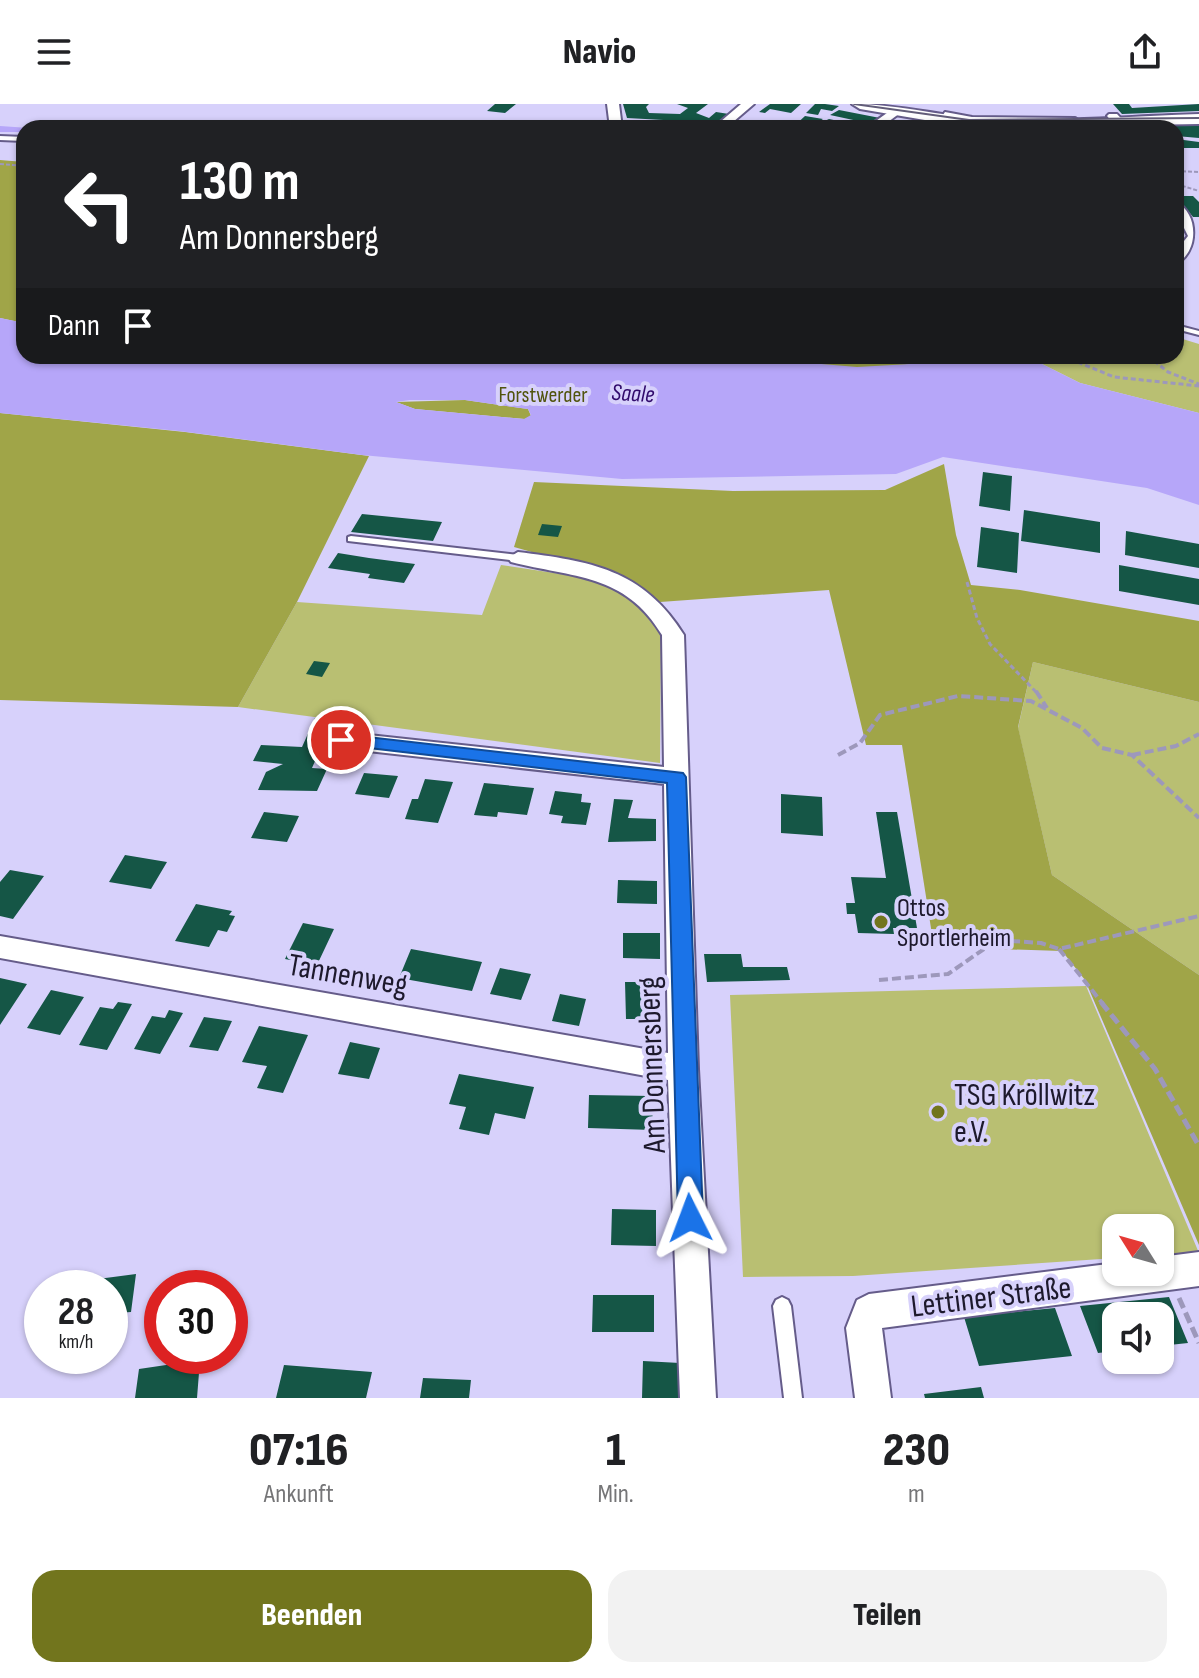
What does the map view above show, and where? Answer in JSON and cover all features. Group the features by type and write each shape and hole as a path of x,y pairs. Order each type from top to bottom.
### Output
{"main road":[{"path":"860,104 971,120"},
{"path":"1025,120 1199,117"}],"street":[{"path":"728,120 748,104"},
{"path":"888,120 907,111"},
{"path":"1184,211 1195,236 1184,250"},
{"name":"Am Donnersberg","path":"518,558 592,571 623,583 647,599 665,617 673,635 683,1069 698,1398"},
{"path":"341,740 676,777"},
{"name":"Tannenweg","path":"0,947 683,1069"},
{"name":"Lettiner Straße","path":"873,1398 864,1328 869,1312 1184,1271"}],"lane":[{"name":"Am Donnersberg","path":"351,539 518,558"},
{"path":"782,1306 793,1398"}],"path":[{"path":"1082,364 1114,377 1199,385"},
{"path":"1158,364 1168,372 1199,385"},
{"path":"967,582 978,622 994,650 1035,687 1047,708"},
{"path":"838,755 860,743 880,715 958,696 1031,701 1082,728 1102,748 1132,755 1176,746 1199,734"},
{"path":"1132,755 1199,818"},
{"path":"879,980 948,974 997,940 1041,943 1059,949 1199,916"},
{"path":"1059,949 1155,1069 1199,1146"},
{"path":"1184,1271 1199,1343"}],"green space":[{"path":"0,160 16,161 16,321 0,318"},
{"path":"1184,339 1199,344 1199,413 1080,383 1042,364 1184,364"},
{"path":"795,364 908,364 863,368"},
{"path":"465,400 528,409 531,416 525,419 415,409 396,402"},
{"path":"0,413 185,432 369,456 297,602 238,707 0,700"},
{"path":"944,464 956,535 971,585 1020,590 1199,621 1199,702 1033,662 1018,727 1052,875 1199,975 1199,1245 1085,980 1062,951 934,947 902,745 866,745 829,590 660,602 627,579 514,547 534,482 733,491 885,490"},
{"path":"501,565 607,581 638,599 661,636 660,763 238,707 297,602 482,615"},
{"path":"1033,662 1199,702 1199,975 1052,875 1018,728"},
{"name":"TSG Kröllwitz e.V.","path":"1086,986 1199,1253 1174,1254 1174,1214 1102,1214 1102,1259 853,1276 743,1277 730,995"}],"water":[{"name":"Saale","path":"0,318 16,321 16,364 822,364 857,367 1042,364 1080,383 1199,413 1199,505 1147,488 943,457 896,474 622,479 362,455 179,431 0,413","holes":["465,400 528,409 531,415 524,419 415,409 396,402"]}],"building":[{"path":"495,104 516,104 505,113 487,111"},
{"path":"623,104 649,104 646,107 649,113 680,114 688,108 677,104 708,104 696,113 709,118 716,112 729,114 722,120 627,118"},
{"path":"770,104 801,104 791,113 770,109 765,113 759,112"},
{"path":"815,104 839,106 832,111 821,109 818,115 806,113"},
{"path":"1113,104 1129,104 1132,108 1199,104 1199,111 1122,114"},
{"path":"839,110 880,118 853,120 830,115"},
{"path":"805,116 823,119 821,120 801,120"},
{"path":"1199,123 1199,138 1184,137 1184,124"},
{"path":"1184,140 1199,142 1199,148 1184,148"},
{"path":"1184,196 1193,196 1199,202 1199,217 1193,217 1184,206"},
{"path":"983,472 1012,476 1010,511 979,506"},
{"path":"1024,510 1100,522 1100,553 1021,541"},
{"path":"362,514 442,522 433,541 351,532"},
{"path":"542,524 562,526 558,537 538,535"},
{"path":"981,527 1019,533 1017,573 977,567"},
{"path":"1126,531 1199,544 1199,568 1125,555"},
{"path":"338,553 415,564 404,583 368,578 370,574 328,568"},
{"path":"1119,565 1199,579 1199,605 1119,591"},
{"path":"314,661 330,663 322,677 306,674"},
{"path":"315,718 333,720 312,768 327,769 317,791 258,790 266,772 283,764 253,761 261,745 302,747"},
{"path":"364,773 398,776 389,798 355,794"},
{"path":"425,779 453,782 438,823 405,819 412,799 418,799"},
{"path":"484,783 534,788 527,815 498,812 497,817 474,815"},
{"path":"555,791 582,794 581,802 591,803 586,825 561,823 563,816 549,814"},
{"path":"781,794 822,797 823,836 781,833"},
{"path":"614,799 633,800 628,818 656,819 656,841 608,842"},
{"path":"264,812 299,816 287,842 251,838"},
{"path":"876,812 897,812 917,928 893,928 894,934 858,933 855,914 847,914 846,903 855,903 851,877 886,878"},
{"path":"125,855 167,862 151,889 109,882"},
{"path":"10,870 44,876 13,919 0,916 0,882"},
{"path":"618,880 657,881 657,904 617,903"},
{"path":"196,904 232,911 229,915 235,916 227,932 218,930 209,947 175,941"},
{"path":"303,923 334,929 317,965 285,959"},
{"path":"623,933 660,933 660,959 623,958"},
{"path":"411,949 482,962 472,991 399,978"},
{"path":"704,954 741,954 743,967 787,967 790,980 707,982"},
{"path":"500,968 531,974 521,1000 490,994"},
{"path":"0,978 27,984 0,1025"},
{"path":"625,982 660,982 662,1019 626,1019"},
{"path":"51,990 84,997 60,1035 27,1028"},
{"path":"560,994 586,999 579,1026 552,1021"},
{"path":"118,1002 132,1004 107,1050 79,1045 100,1007 113,1009"},
{"path":"169,1010 183,1013 160,1054 134,1049 152,1016 165,1018"},
{"path":"204,1017 232,1021 218,1051 189,1047"},
{"path":"259,1026 308,1035 283,1093 257,1088 267,1066 242,1062"},
{"path":"350,1042 380,1048 369,1079 338,1074"},
{"path":"459,1074 534,1087 525,1119 495,1113 489,1135 459,1129 466,1107 449,1104"},
{"path":"589,1095 652,1096 653,1130 588,1128"},
{"path":"612,1209 656,1210 656,1246 611,1245"},
{"path":"136,1274 131,1312 128,1312 128,1275"},
{"path":"593,1295 654,1295 654,1332 592,1332"},
{"path":"1169,1297 1171,1302 1120,1302"},
{"path":"1102,1304 1102,1353 1098,1353 1080,1306"},
{"path":"1055,1308 1072,1356 979,1366 964,1317"},
{"path":"1174,1309 1188,1343 1174,1344"},
{"path":"643,1361 680,1363 680,1398 642,1398"},
{"path":"284,1365 372,1372 366,1398 276,1398"},
{"path":"144,1368 144,1374 199,1374 197,1398 135,1398 139,1369"},
{"path":"423,1378 471,1380 469,1398 420,1398"},
{"path":"981,1387 984,1398 925,1398 924,1394"}],"waterway":[{"path":"0,129 16,129"}],"tram line":[{"path":"854,104 969,120 1199,118"}],"place":[{"name":"Ottos Sportlerheim","path":"881,922"},
{"name":"TSG Kröllwitz e.V.","path":"938,1112"}],"route":[{"path":"341,740 676,777 690,1218"}],"park label":[{"name":"Forstwerder","path":"543,394"}]}
